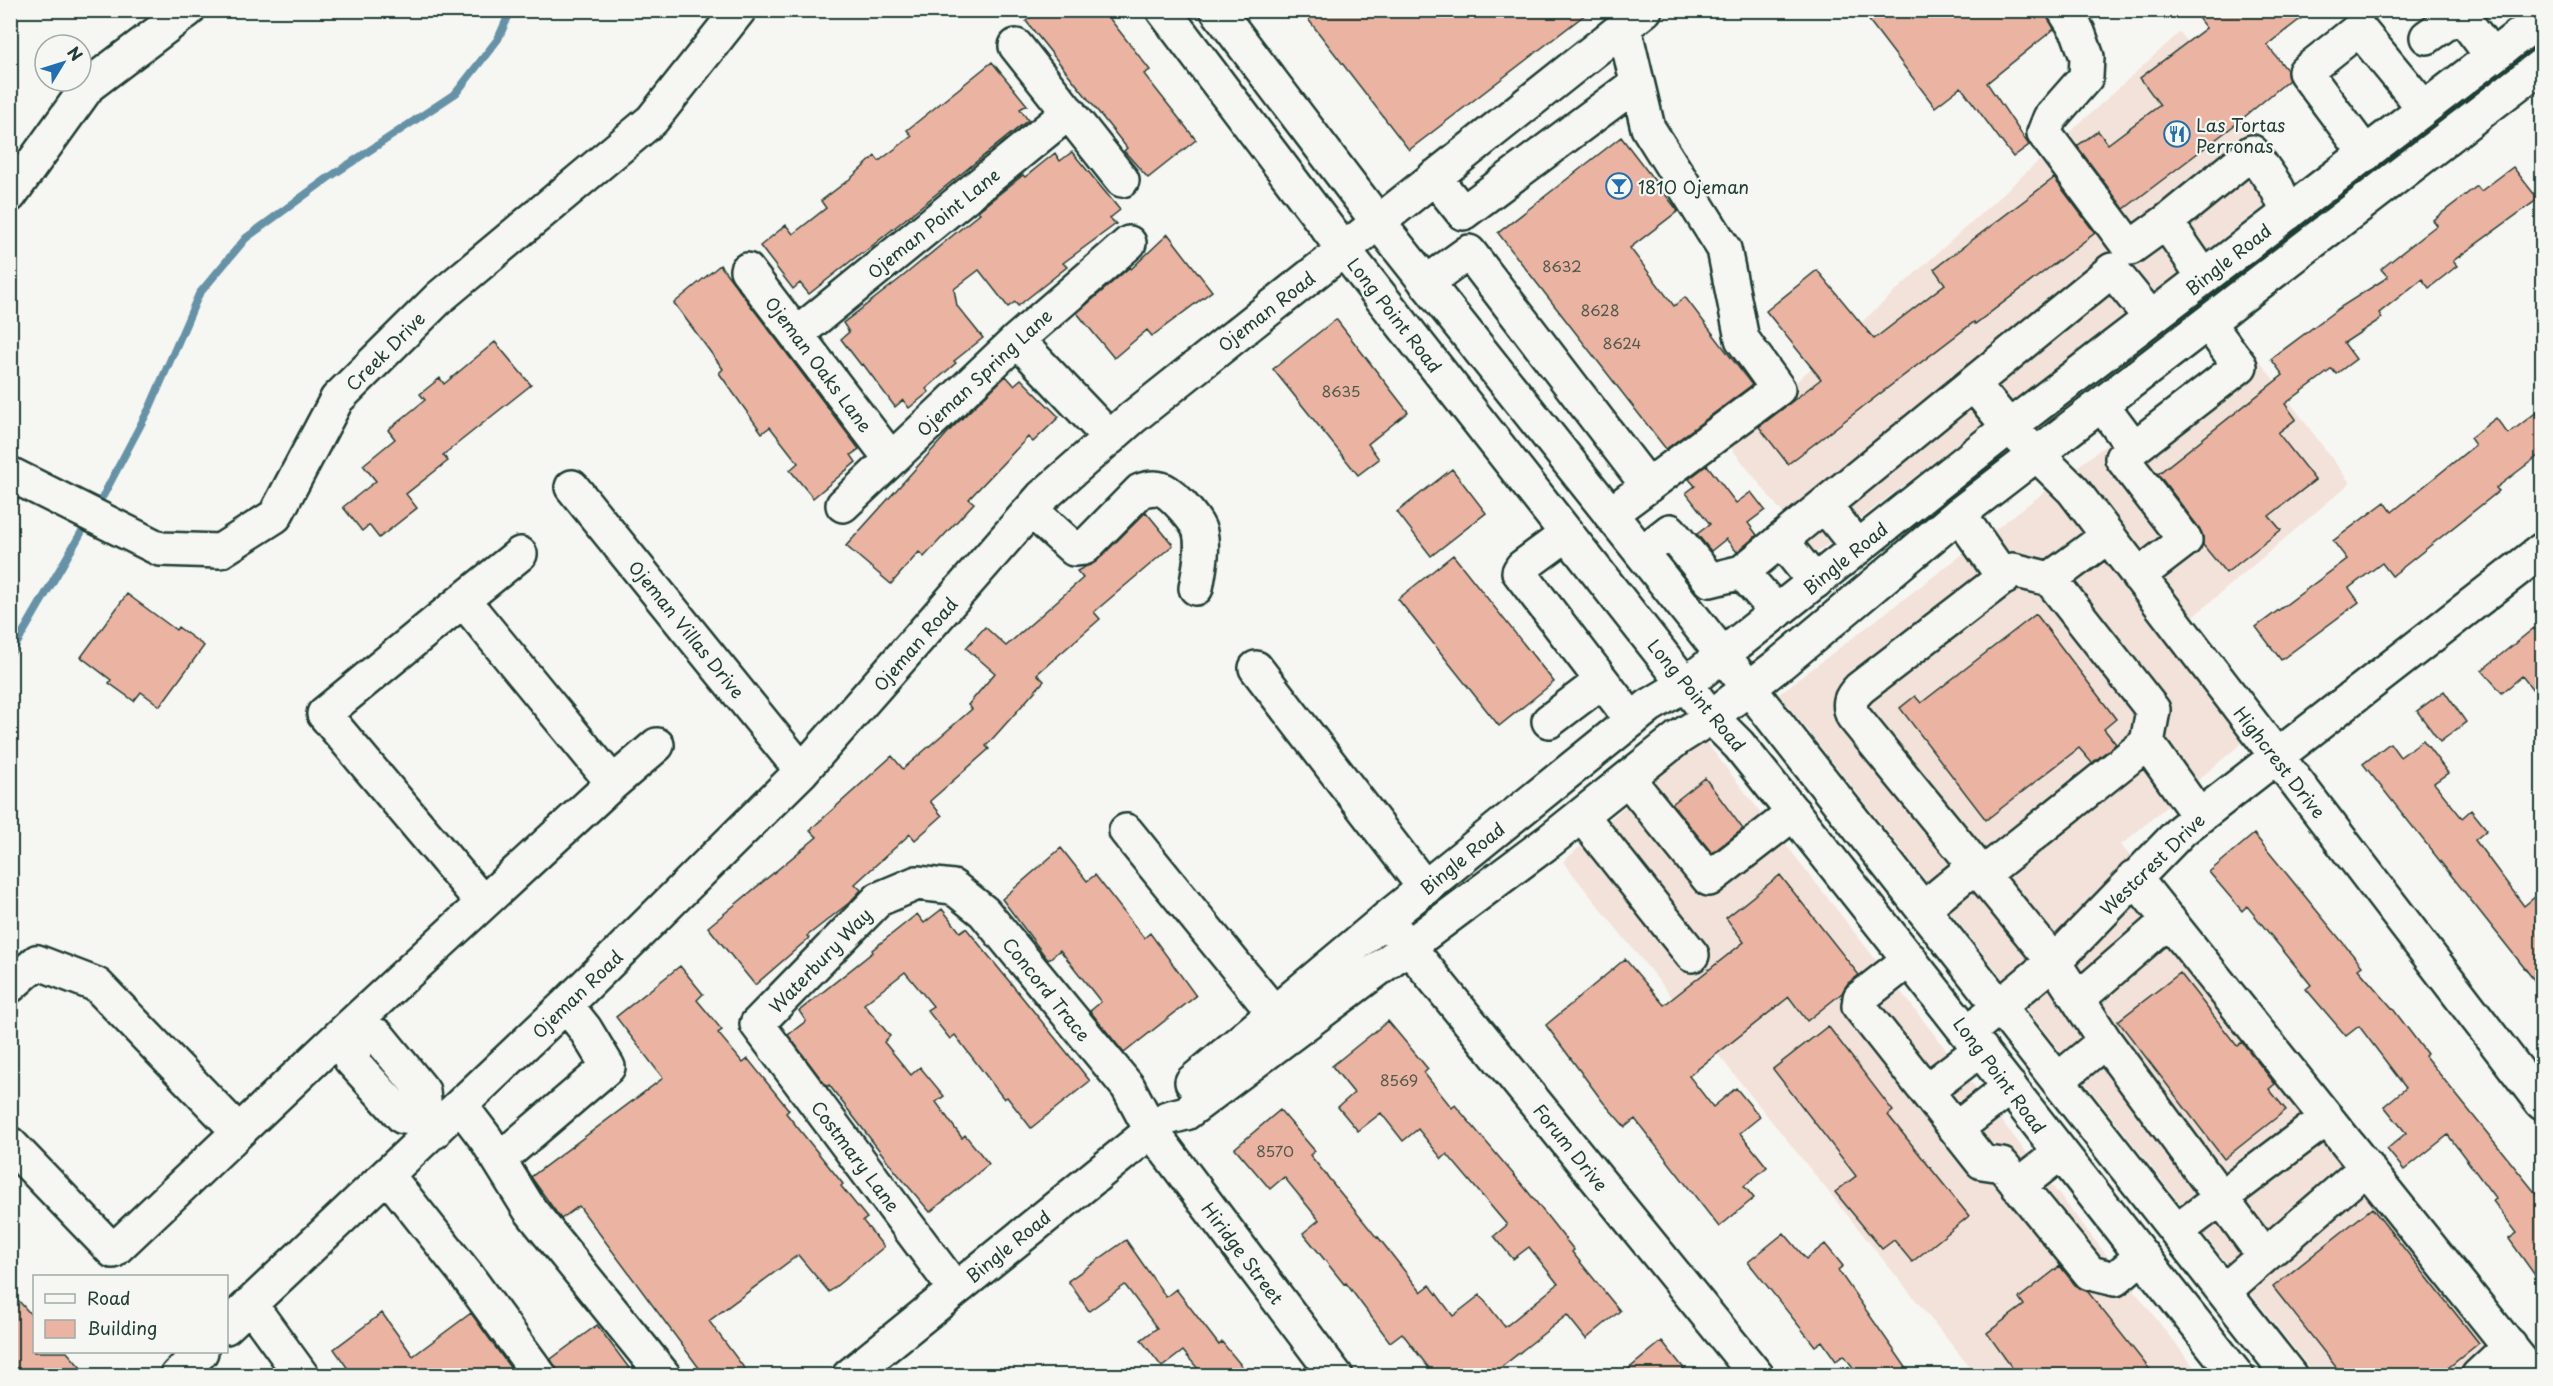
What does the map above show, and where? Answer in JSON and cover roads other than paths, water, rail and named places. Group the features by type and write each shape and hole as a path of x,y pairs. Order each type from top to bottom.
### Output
{"street":[{"path":"10,195 89,85 188,10"},
{"name":"Creek Drive","path":"10,474 159,549 220,552 275,516 337,399 440,297 652,120 739,10"},
{"name":"Long Point Road","path":"1163,10 1344,250 1504,455 1712,717 1739,745 1910,958 2064,1158 2237,1376"},
{"path":"1216,10 1378,222 2000,1005 2290,1376"},
{"path":"2064,10 2078,32 2087,57 2086,77 2050,118 2044,133 2121,259 2151,318"},
{"path":"2427,37 2462,12 2492,56"},
{"path":"1610,514 1778,389 1742,339 1724,249 1648,128 1637,83 1635,19"},
{"name":"Ojeman Road","path":"228,1325 387,1175 430,1126 461,1106 566,1005 802,771 853,716 1042,497 1231,339 1635,19"},
{"path":"2366,154 2305,72 2350,36 2359,29 2424,108"},
{"name":"Bingle Road","path":"1159,1124 1173,1098 1386,919 1632,720 1686,684 2009,427 2492,56 2538,30"},
{"path":"1016,46 1122,180"},
{"name":"Bingle Road","path":"849,1376 1159,1124 1186,1113 1582,816 1678,738 1712,717 1959,514 2542,65"},
{"path":"1463,213 1637,83"},
{"name":"Ojeman Point Lane","path":"797,334 1069,112"},
{"path":"1642,553 1670,531 1710,580 1742,572 2252,152 2277,188 2288,213 2312,243"},
{"path":"1434,177 1463,213 1469,252 1647,486"},
{"path":"2166,222 2204,277"},
{"name":"Ojeman Spring Lane","path":"843,505 1017,340 1129,243"},
{"path":"1426,283 1469,252"},
{"name":"Ojeman Oaks Lane","path":"747,270 891,459"},
{"path":"2138,576 2185,540 2122,459 2240,366 2208,323"},
{"path":"1017,340 1110,438"},
{"name":"Highcrest Drive","path":"1973,384 2009,427 2073,490 2542,1103"},
{"path":"2102,405 2134,448"},
{"path":"1504,455 1540,426"},
{"name":"Ojeman Villas Drive","path":"572,487 802,771"},
{"path":"1031,510 1074,549 1084,548 1140,491 1150,487 1166,491 1196,522 1200,533 1201,548 1196,588"},
{"path":"1824,506 1858,547"},
{"path":"1959,514 2004,578"},
{"path":"1567,534 1522,567 1519,572 1632,720"},
{"path":"2050,579 2108,536"},
{"path":"1781,540 1815,582"},
{"name":"Westcrest Drive","path":"1926,1091 1975,1041 2000,1005 2053,961 2134,878 2199,816 2542,550"},
{"path":"483,903 324,714 520,554"},
{"path":"2199,816 2147,744 2152,710 2050,579 2013,570 1851,697 1849,706 1853,716 2053,961 2105,1041 2265,1256"},
{"path":"1742,572 1777,612"},
{"path":"463,600 613,783"},
{"path":"1256,668 1425,888"},
{"path":"1549,721 1602,681"},
{"path":"1923,909 1979,870 2147,744"},
{"path":"10,1144 113,1251 238,1131 354,1032 483,903 657,745"},
{"path":"1628,778 1709,879 1794,813"},
{"path":"1582,816 1692,955"},
{"path":"1126,831 1274,1013"},
{"path":"2134,878 2533,1376"},
{"name":"Waterbury Way","path":"757,1024 879,899 917,883"},
{"name":"Concord Trace","path":"917,883 953,887 984,912 1159,1124"},
{"name":"Forum Drive","path":"1386,919 1757,1376"},
{"path":"2078,999 2169,920"},
{"path":"1910,958 1860,998 1859,1006 1982,1162 2002,1165 2090,1273 2115,1280 2142,1256 2175,1267 2233,1337 2279,1376"},
{"path":"10,986 37,962 98,985 238,1131"},
{"path":"499,1160 608,1067 585,1029 566,1005"},
{"name":"Costmary Lane","path":"757,1024 955,1289"},
{"path":"354,1032 378,1036 423,1091 430,1126 403,1118 351,1060 354,1032"},
{"path":"2058,1080 2105,1041"},
{"path":"376,1088 402,1066"},
{"path":"1956,1129 2010,1087"},
{"path":"461,1106 499,1160 530,1210 664,1376"},
{"path":"2019,1186 2064,1158 2108,1189 2148,1226 2161,1231 2177,1231 2327,1118"},
{"name":"Hiridge Street","path":"1159,1124 1336,1376"},
{"path":"2224,1291 2367,1167"},
{"path":"387,1175 465,1273 540,1376"},
{"path":"250,1304 302,1376"},
{"path":"2478,1376 2510,1347"},
{"path":"177,1376 200,1353"}],"waterway":[{"path":"103,496 150,407 199,294 246,238 328,178 456,93 498,39 511,10"},
{"path":"10,655 81,533"}],"place":[{"name":"Las Tortas Perronas","path":"2177,134"},
{"name":"1810 Ojeman","path":"1619,186"}]}
